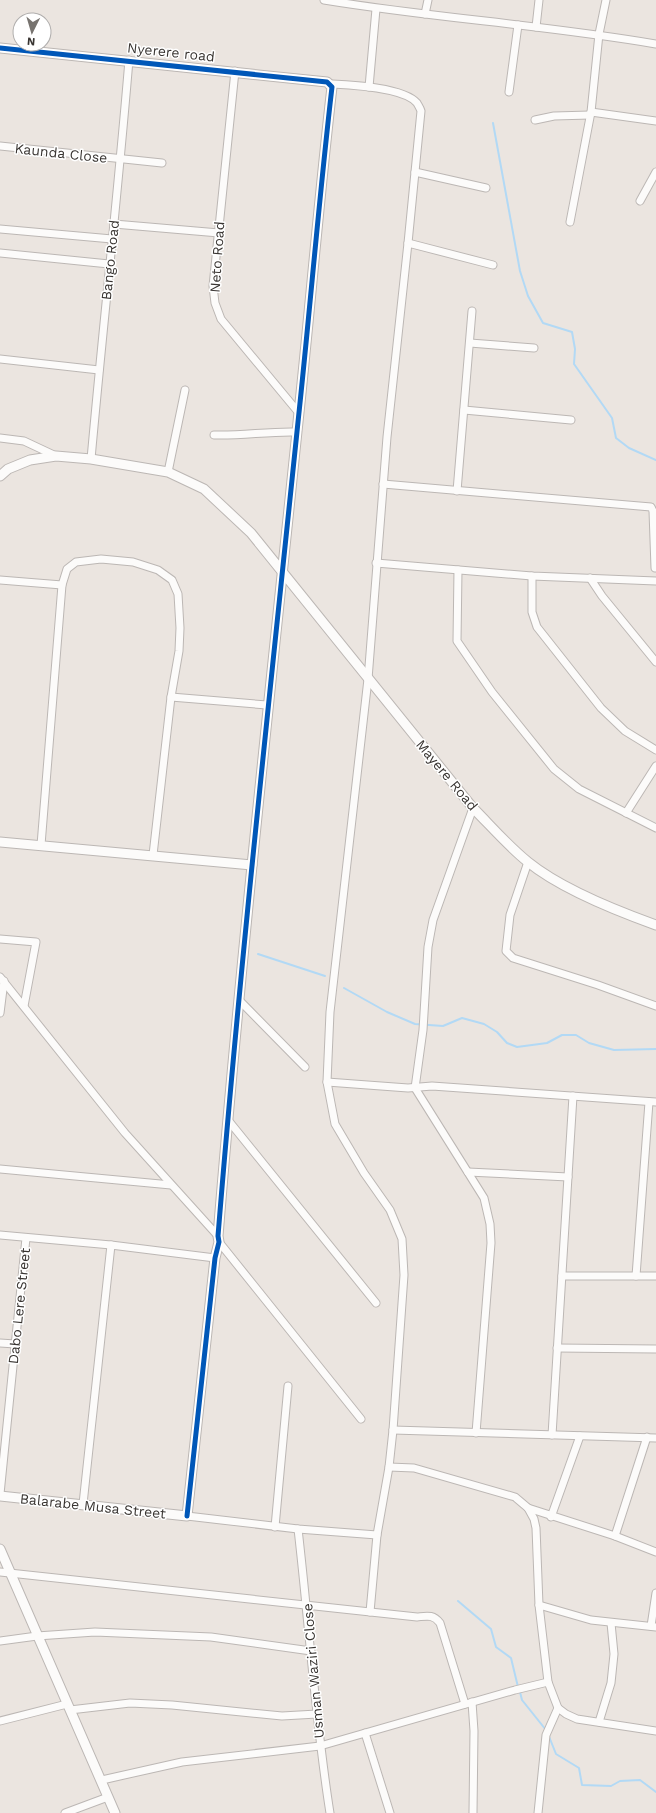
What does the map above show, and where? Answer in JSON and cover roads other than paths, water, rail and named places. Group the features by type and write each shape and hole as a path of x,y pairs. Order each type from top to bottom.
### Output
{"street":[{"path":"324,0 376,9 599,34 656,44"},
{"path":"425,14 428,0"},
{"path":"536,27 539,0"},
{"path":"570,222 590,114 599,34 606,0"},
{"path":"369,87 376,9"},
{"path":"509,92 518,25"},
{"name":"Nyerere road","path":"0,48 236,71 331,87"},
{"name":"Bango Road","path":"92,459 99,370 121,159 129,60"},
{"name":"Neto Road","path":"236,71 213,286 215,303 221,319 299,414"},
{"path":"370,1612 377,1535 389,1467 404,1275 402,1240 390,1210 364,1173 335,1124 327,1082 330,1012 368,679 376,563 394,364 421,111 411,98 403,94 369,87 331,87 299,414 267,705 228,1120 219,1239 215,1258 187,1516 298,1529 377,1535"},
{"path":"535,120 554,116 590,114 656,121"},
{"name":"Kaunda Close","path":"0,146 162,163"},
{"path":"415,172 486,188"},
{"path":"640,201 656,172"},
{"path":"114,224 219,233"},
{"path":"0,229 112,239"},
{"path":"408,243 493,265"},
{"path":"0,253 109,264"},
{"path":"457,491 472,310"},
{"path":"470,343 534,348"},
{"path":"0,359 99,370"},
{"path":"168,472 185,390"},
{"path":"464,410 571,420"},
{"path":"214,435 246,435 277,431 297,432"},
{"path":"0,438 24,441 56,456"},
{"name":"Mayere Road","path":"0,476 8,469 30,460 56,456 92,459 168,472 204,489 251,533 473,808 528,862 567,887 633,917 656,924"},
{"path":"383,484 651,506 653,511 655,568"},
{"path":"41,845 62,585 67,569 76,562 101,558 133,562 158,570 172,580 178,594 180,628 179,651 171,697 153,855"},
{"path":"376,563 532,576 656,582"},
{"path":"458,570 457,641 492,692 554,769 579,789 656,828"},
{"path":"532,576 532,612 537,627 601,708 625,730 656,750"},
{"path":"590,578 602,596 656,662"},
{"path":"0,580 62,585"},
{"path":"171,697 267,705"},
{"path":"626,813 656,766"},
{"path":"473,808 433,920 428,947 423,1030 415,1088 484,1198 490,1224 491,1243 476,1433"},
{"path":"0,842 252,865"},
{"path":"528,862 510,915 506,951 513,958 598,985 656,1006"},
{"path":"0,940 36,942 24,1006"},
{"path":"2,979 125,1133 219,1239 361,1419"},
{"path":"0,1013 2,979"},
{"path":"239,1000 305,1067"},
{"path":"327,1082 415,1088 432,1086 652,1102 636,1276"},
{"path":"552,1435 573,1096"},
{"path":"228,1120 376,1303"},
{"path":"0,1169 171,1185"},
{"path":"468,1172 568,1177"},
{"path":"0,1235 111,1245 215,1258"},
{"name":"Dabo Lere Street","path":"0,1495 26,1238"},
{"path":"83,1504 111,1245"},
{"path":"562,1276 656,1276"},
{"path":"0,1343 16,1344"},
{"path":"557,1348 656,1350"},
{"path":"275,1526 288,1386"},
{"path":"392,1430 656,1438"},
{"path":"548,1515 580,1436"},
{"path":"615,1536 647,1438"},
{"path":"389,1467 414,1468 440,1474 515,1497 528,1508 615,1536 656,1552"},
{"name":"Balarabe Musa Street","path":"0,1495 187,1516"},
{"path":"528,1508 534,1519 539,1605 548,1682 558,1708 577,1719 656,1731"},
{"path":"534,1519 548,1515"},
{"name":"Usman Waziri Close","path":"298,1529 307,1605 316,1714 330,1813"},
{"path":"0,1549 5,1572 37,1636 102,1780 115,1813"},
{"path":"5,1572 417,1617 436,1617 440,1623 468,1703 474,1731 473,1813"},
{"path":"539,1605 592,1620 654,1626 656,1593"},
{"path":"599,1722 611,1683 614,1654 611,1623"},
{"path":"0,1641 37,1636 95,1632 211,1636 311,1651"},
{"path":"102,1780 182,1762 320,1746 468,1703 548,1682"},
{"path":"0,1721 69,1707 130,1704 172,1705 282,1716 316,1714"},
{"path":"538,1813 547,1731 558,1708"},
{"path":"365,1733 390,1813"},
{"path":"65,1813 108,1797"}],"waterway":[{"path":"493,123 520,271 528,296 543,323 572,332 575,349 574,364 612,418 616,438 629,448 656,460"},
{"path":"258,954 325,976"},
{"path":"344,988 387,1012 415,1024 443,1026 462,1018 484,1024 497,1032 507,1043 517,1047 547,1043 562,1035 576,1035 589,1043 614,1050 656,1049"},
{"path":"458,1601 491,1629 496,1647 511,1658 518,1687"},
{"path":"520,1692 522,1700 546,1730"},
{"path":"548,1734 556,1754 579,1768 582,1785 611,1786 620,1781 640,1780 656,1792"}]}
